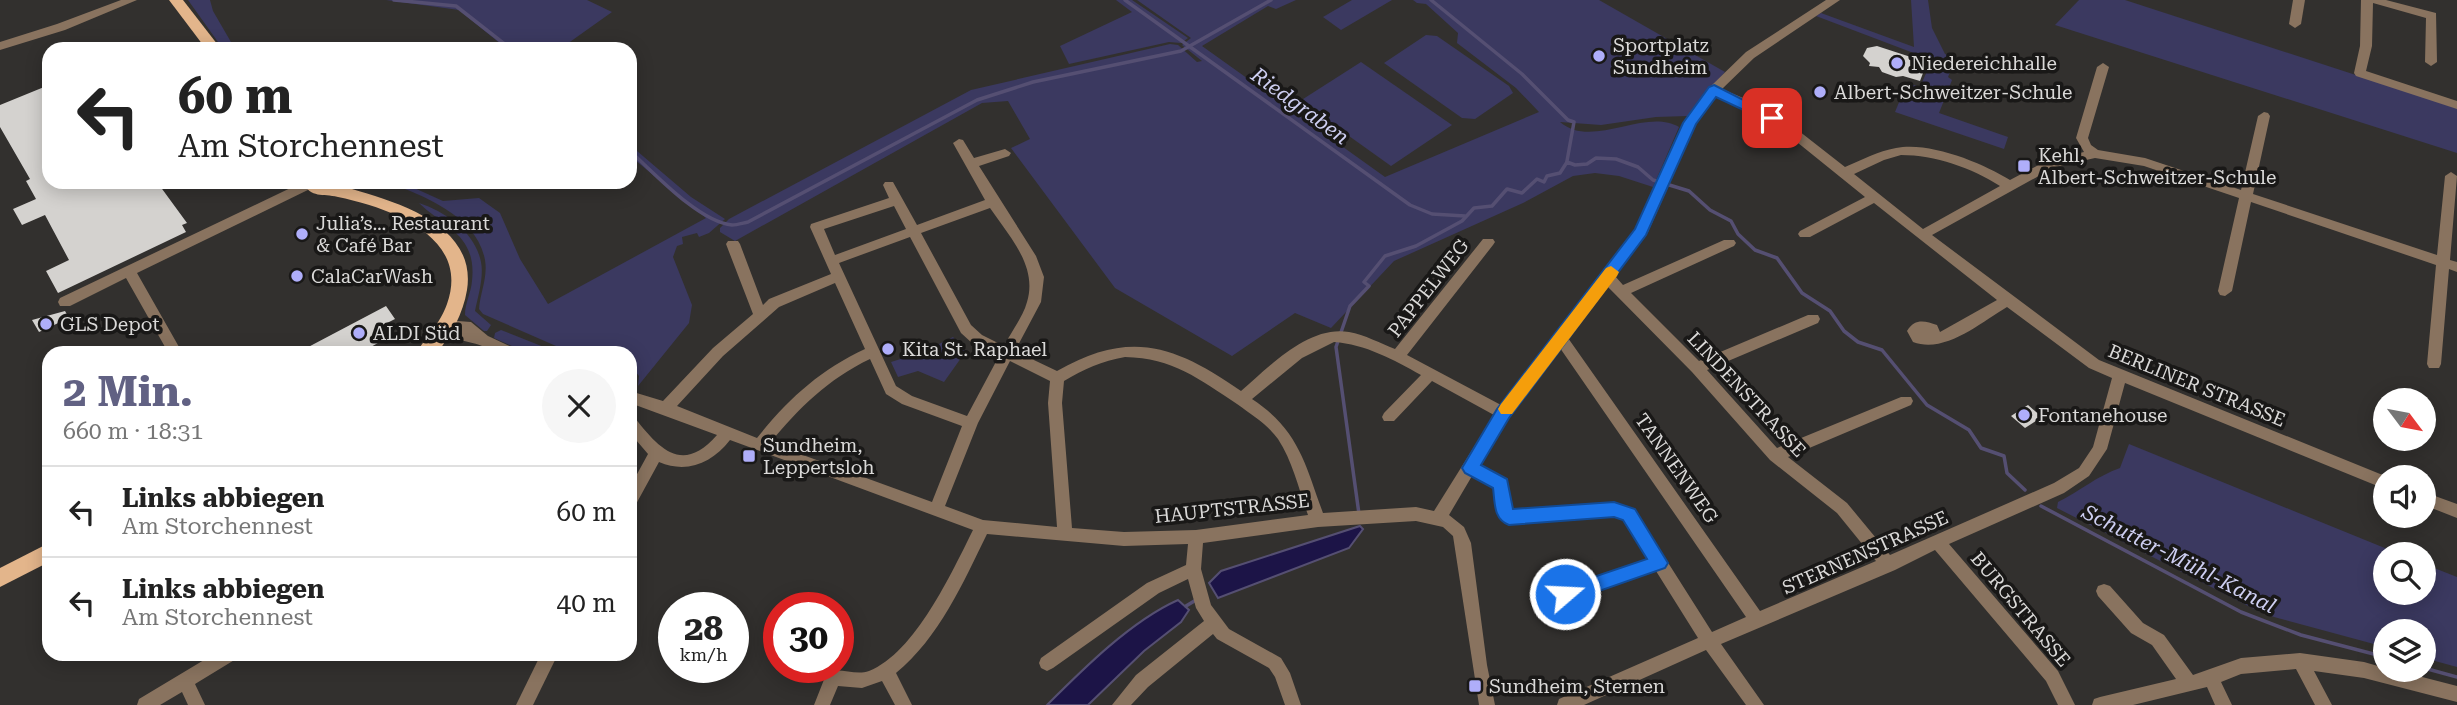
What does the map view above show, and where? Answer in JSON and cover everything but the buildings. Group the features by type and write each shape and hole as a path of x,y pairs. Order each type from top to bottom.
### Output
{"main road":[{"path":"175,1 208,42"},
{"path":"326,189 380,202 428,226 444,238 458,257 462,275 460,292 443,335 432,346"},
{"path":"365,189 380,202"},
{"path":"422,346 445,326"},
{"path":"0,578 42,556"}],"street":[{"path":"0,46 61,27 131,0"},
{"path":"1487,705 1479,665 1464,543 1456,528 1439,517 1503,413 1641,232 1690,123 1714,90 1750,55 1834,0"},
{"path":"2295,23 2299,0"},
{"path":"2367,0 2365,46 2360,73 2457,105"},
{"path":"2373,0 2398,3 2432,16 2431,62"},
{"path":"2095,155 2086,147 2082,138 2103,67"},
{"name":"BERLINER STRASSE","path":"1714,90 1758,110 1786,127 2007,301 2094,364 2373,477"},
{"path":"2225,291 2264,116"},
{"path":"936,510 971,423 1034,302 1037,277 1031,259 993,202 959,143"},
{"path":"1844,173 1907,150 1932,155 1987,174 2010,186"},
{"path":"971,164 1005,153"},
{"path":"1922,235 2052,163 2095,155 2146,162 2451,265"},
{"path":"2434,364 2451,265 2451,176"},
{"path":"889,185 966,329 977,339 1057,379"},
{"path":"65,302 235,220 313,189"},
{"path":"1805,234 1875,197"},
{"path":"897,200 816,227 891,390 907,400 971,423"},
{"path":"832,261 993,202"},
{"name":"PAPPELWEG","path":"1398,357 1488,243"},
{"path":"1623,291 1729,243"},
{"path":"733,244 760,315"},
{"path":"129,271 171,346"},
{"path":"666,408 718,352 774,303 838,276"},
{"name":"LINDENSTRASSE","path":"1607,277 1697,368 1775,456 1842,508 1889,565"},
{"path":"1933,340 1948,335 2007,301"},
{"path":"1697,368 1813,319"},
{"path":"445,326 457,335 483,340 496,346"},
{"path":"1241,400 1315,344 1341,337 1398,357 1503,413"},
{"name":"TANNENWEG","path":"1561,338 1758,621"},
{"path":"1057,379 1087,362 1135,349 1178,361 1207,376 1277,426 1288,442 1318,520"},
{"path":"760,445 795,401 828,373 872,352"},
{"path":"1389,417 1429,375"},
{"name":"STERNENSTRASSE","path":"1565,705 1708,640 1889,565 2059,488 2084,472 2100,449 2120,376"},
{"path":"1057,379 1055,402 1065,534"},
{"name":"HAUPTSTRASSE","path":"637,399 983,527 1124,539 1196,537 1359,517 1416,514 1439,517"},
{"path":"1775,456 1906,401"},
{"path":"637,430 656,453 676,462 700,459 711,452 727,433"},
{"path":"637,488 656,453"},
{"path":"1471,468 1500,484 1505,514 1509,517 1614,509 1629,514 1708,640 1756,705"},
{"path":"2436,503 2457,512"},
{"path":"822,705 834,678 866,680 886,672 922,636 983,527"},
{"path":"1196,537 1193,569 1205,608 1223,634 1275,663 1282,673 1293,705"},
{"name":"BURGSTRASSE","path":"1938,543 2052,676 2067,705"},
{"path":"1565,594 1659,563"},
{"path":"1047,663 1153,588 1193,569"},
{"path":"2104,591 2137,628 2158,640 2190,684"},
{"path":"1120,705 1142,681 1214,623"},
{"path":"145,705 218,661"},
{"path":"524,705 546,661"},
{"path":"2100,705 2190,684 2241,666 2300,661 2364,670 2457,694"},
{"path":"2300,661 2324,705"},
{"path":"886,672 904,705"},
{"path":"2211,678 2224,705"},
{"path":"185,681 197,705"}],"shaded area":[{"path":"188,0 210,0 213,11 231,42 218,42"},
{"path":"386,0 587,0 612,12 570,42 498,42 459,10"},
{"path":"1116,0 1132,0 1188,38 1181,43 1169,42 1069,64 1060,46 1132,12"},
{"path":"1137,0 1296,0 1276,9 1268,6 1202,46 1385,177 1539,112 1516,88 1457,43 1458,33 1426,4 1413,0 1599,0 1725,72 1688,116 1656,117 1601,125 1560,122 1587,132 1651,122 1665,122 1679,127 1653,187 1619,176 1595,173 1573,176 1523,203 1394,261 1331,328 1295,313 1232,356 1115,288 1011,148 1030,139 1008,101 982,103 735,241 720,232 720,228 729,219 971,90 1170,44 1178,45 1197,62 1202,61 1182,45 1191,38"},
{"path":"1352,0 1392,0 1341,30 1323,17"},
{"path":"1911,0 1928,0 1932,28 1945,54 1956,58 1948,77 1952,80 1939,113 2008,137 2004,149 1895,112 1907,83 1920,87 1932,60 1816,16 1821,13 1914,47"},
{"path":"2079,0 2125,0 2457,108 2457,153 2055,25"},
{"path":"1426,35 1437,36 1509,86 1513,93 1475,119 1462,118 1384,63"},
{"path":"1361,62 1452,125 1391,166 1300,101"},
{"path":"637,151 691,197 725,219 709,233 699,237 697,233 682,237 683,244 677,246 673,257 692,305 689,323 638,386 637,346 556,346 483,314 479,309 485,260 472,231 447,210 404,189 416,189 443,201 479,198 500,213 520,259 548,304 706,218 637,162"},
{"path":"419,203 449,218 473,241 482,268 475,311 491,325 487,331 465,315 472,265 464,243"},
{"path":"501,330 541,346 512,346 494,338 495,333"},
{"path":"953,337 966,351 944,382 918,371 898,377 891,362 923,352"},
{"path":"2129,444 2373,543 2373,605 2436,605 2436,569 2457,577 2457,667 2436,661 2436,619 2373,619 2373,644 2274,617 2057,508 2058,502 2120,468"},
{"path":"1360,526 1363,529 1349,548 1218,598 1209,583 1221,571"},
{"path":"1178,600 1189,610 1181,622 1144,651 1088,705 1047,705 1125,633"}],"waterway":[{"path":"394,0 456,6 502,42"},
{"name":"Riedgraben","path":"1125,0 1189,46"},
{"path":"1189,46 1271,0"},
{"path":"1431,0 1522,74 1568,120 1574,122 1567,161"},
{"path":"637,157 678,195 706,215 732,225 748,222 977,100 1033,82 1181,51 1189,46"},
{"name":"Riedgraben","path":"1189,46 1410,205 1432,214 1465,216"},
{"name":"Schutter-Mühl-Kanal","path":"1359,514 1336,347 1350,306 1369,286 1364,282 1385,256 1416,246 1462,221 1474,208 1492,206 1507,189 1522,193 1537,179 1544,182 1547,176 1560,173 1567,162 1575,165 1587,164 1596,158 1616,159 1638,167 1653,180 1689,191 1710,210 1731,221 1738,234 1755,250 1777,258 1802,293 1830,311 1844,331 1858,342 1882,350 1927,405 1969,430 1981,448 2004,456 2007,473 2025,490"},
{"name":"Schutter-Mühl-Kanal","path":"2041,506 2241,612 2301,635 2373,654"},
{"path":"1186,606 1196,600"},
{"name":"Schutter-Mühl-Kanal","path":"2436,671 2457,677"}],"slow traffic":[{"path":"1507,409 1611,272"}],"place":[{"name":"Sportplatz Sundheim","path":"1599,56"},
{"name":"Niedereichhalle","path":"1897,63"},
{"name":"Albert-Schweitzer-Schule","path":"1820,92"},
{"name":"Kehl, Albert-Schweitzer-Schule","path":"2024,166"},
{"name":"Julia’s… Restaurant & Café Bar","path":"302,234"},
{"name":"CalaCarWash","path":"297,276"},
{"name":"GLS Depot","path":"46,324"},
{"name":"ALDI Süd","path":"359,333"},
{"name":"Kita St. Raphael","path":"888,349"},
{"name":"Fontanehouse","path":"2024,415"},
{"name":"Sundheim, Leppertsloh","path":"749,456"},
{"name":"Sundheim, Sternen","path":"1475,686"}],"route":[{"path":"1565,594 1659,563 1629,514 1614,509 1509,517 1505,514 1500,484 1471,468 1503,413 1641,232 1690,123 1714,90 1772,118"}]}
